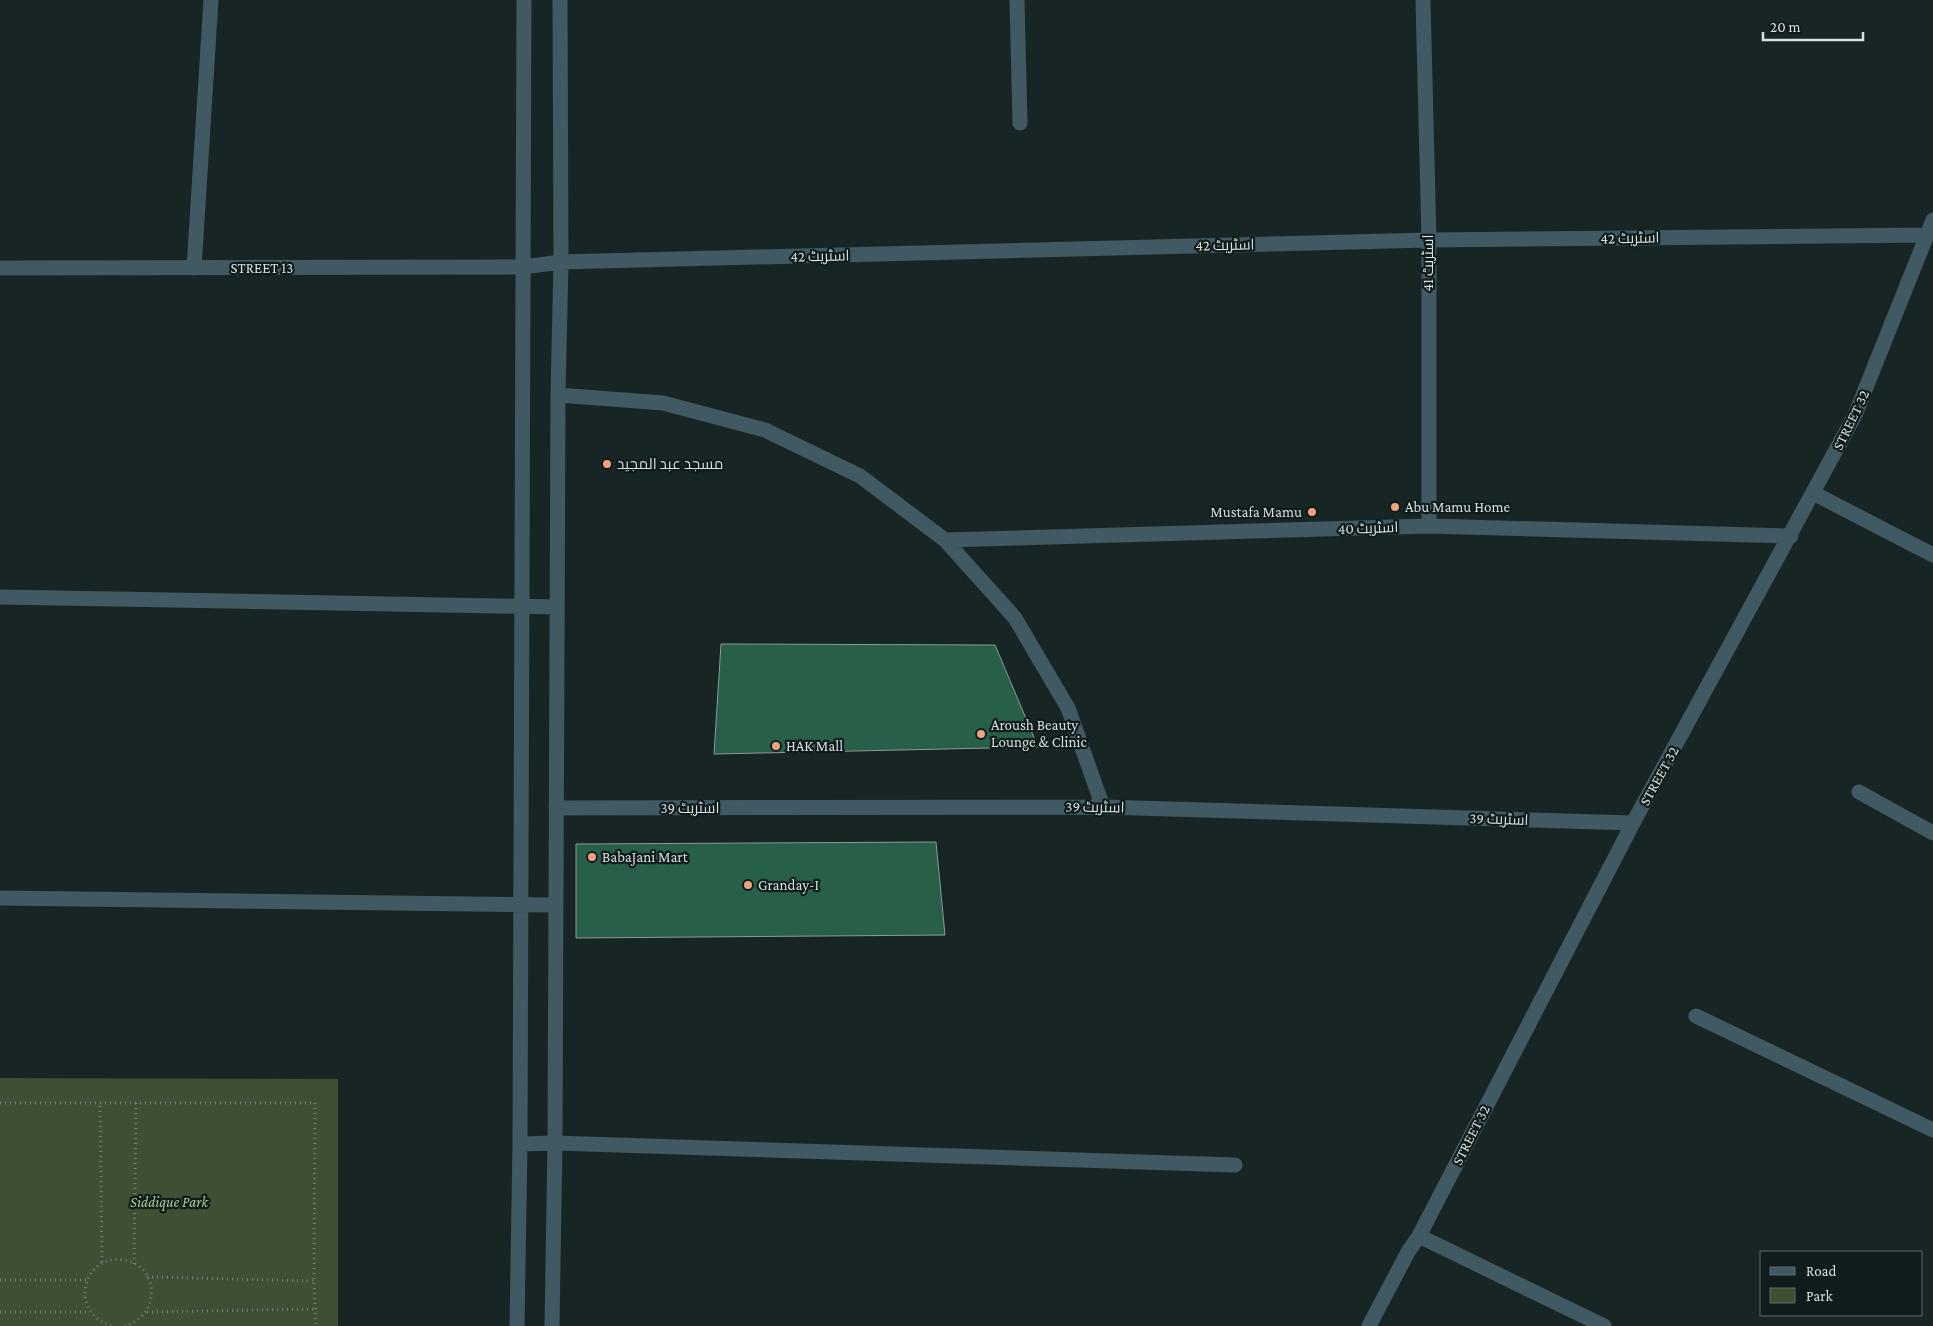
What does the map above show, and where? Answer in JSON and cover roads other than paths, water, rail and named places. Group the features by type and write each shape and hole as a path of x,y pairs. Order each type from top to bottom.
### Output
{"street":[{"path":"194,268 211,0"},
{"path":"517,1326 520,1144 524,0"},
{"path":"552,1326 555,1143 560,0"},
{"path":"1017,0 1020,123"},
{"name":"اسٹریٹ 41","path":"1423,0 1428,240 1429,526"},
{"name":"STREET 32","path":"1369,1326 1408,1252 1419,1236 1634,823 1855,415 1933,220"},
{"name":"اسٹریٹ 42","path":"523,267 560,262 1428,240 1928,235"},
{"name":"STREET 13","path":"0,268 523,267"},
{"path":"558,395 663,403 765,430 860,476 945,540 1015,618 1068,708 1104,807"},
{"path":"1812,493 1933,555"},
{"name":"اسٹریٹ 40","path":"945,540 1429,526 1791,536"},
{"path":"0,597 557,607"},
{"path":"1860,792 1933,833"},
{"name":"اسٹریٹ 39","path":"556,808 1104,807 1634,823"},
{"path":"0,898 555,905"},
{"path":"1696,1016 1933,1130"},
{"path":"520,1144 555,1143 1235,1165"},
{"path":"1419,1236 1604,1326"}],"place":[{"name":"مسجد عبد المجید","path":"607,464"},
{"name":"Abu Mamu Home","path":"1395,507"},
{"name":"Mustafa Mamu","path":"1312,512"},
{"name":"Aroush Beauty Lounge & Clinic","path":"981,734"},
{"name":"HAK Mall","path":"776,746"},
{"name":"BabaJani Mart","path":"592,857"},
{"name":"Granday-I","path":"748,885"}],"park label":[{"name":"Siddique Park","path":"169,1202"}]}
